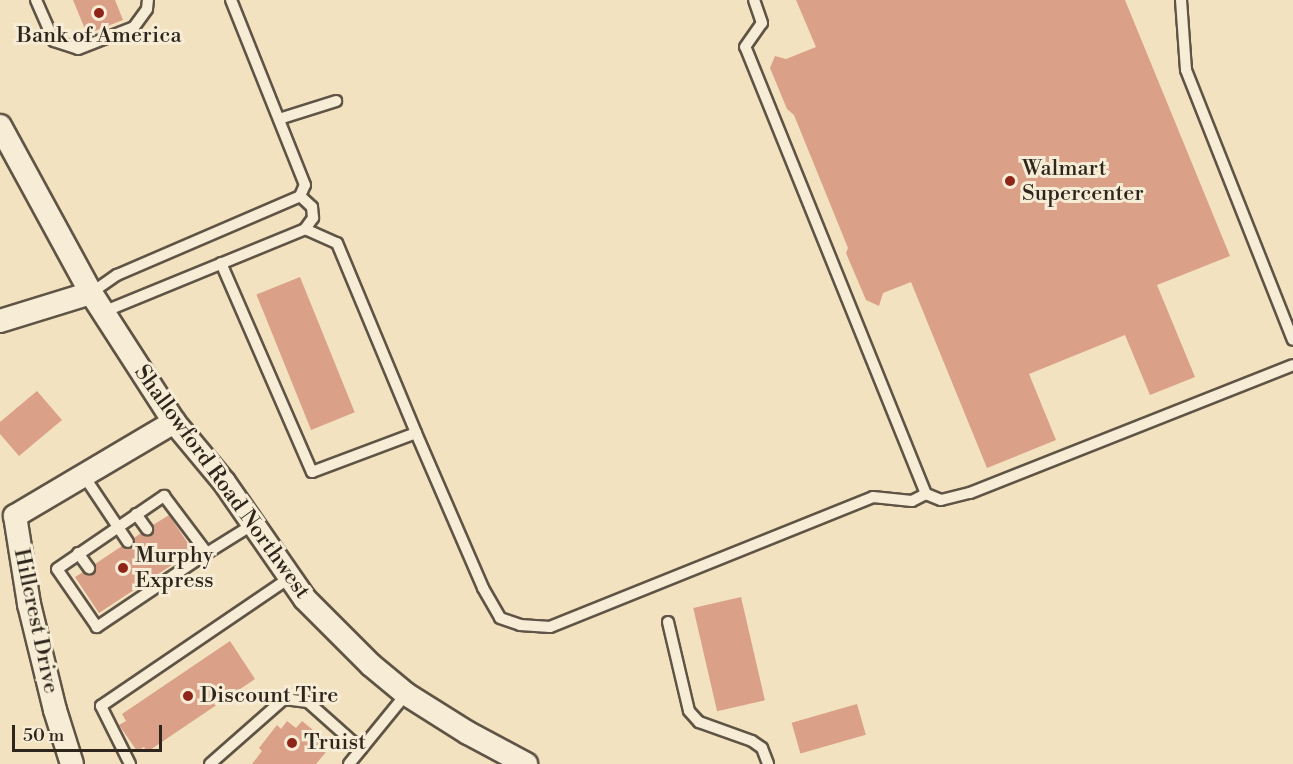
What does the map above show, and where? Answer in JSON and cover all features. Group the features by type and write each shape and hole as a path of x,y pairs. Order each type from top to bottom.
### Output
{"street":[{"name":"Shallowford Road Northwest","path":"0,126 97,302 174,422 224,482 305,599 406,694 468,733 526,764"},
{"path":"0,321 97,302"},
{"name":"Hillcrest Drive","path":"72,764 55,710 29,604 15,516 174,422"}],"lane":[{"path":"36,0 54,41 78,49 134,27 147,9 148,0"},
{"path":"97,302 117,275 300,196 305,185 231,0"},
{"path":"754,0 762,23 745,47 926,494 941,500 970,493 1293,365"},
{"path":"1181,0 1186,70 1293,340"},
{"path":"279,119 336,101"},
{"path":"97,302 221,263 305,229 313,218 312,207 300,196"},
{"path":"305,229 337,243 483,588 500,618 520,625 550,627 873,497 912,501 926,494"},
{"path":"221,263 312,472 416,433"},
{"path":"84,476 128,542"},
{"path":"207,553 165,496 117,526 57,569 97,627 118,607 175,568 207,553 252,525"},
{"path":"136,514 147,529"},
{"path":"78,554 89,568"},
{"path":"130,764 101,706 289,578"},
{"path":"668,622 689,711 699,722 752,741 762,748 768,764"},
{"path":"350,764 406,694"},
{"path":"210,764 284,699 308,702 361,748"}],"building":[{"name":"Bank of America","path":"73,0 115,0 123,20 87,34"},
{"name":"Walmart Supercenter","path":"796,0 1125,0 1230,256 1157,285 1195,377 1150,395 1125,335 1029,374 1056,440 987,468 911,282 883,293 879,306 866,300 846,253 848,248 794,115 787,109 770,68 775,56 786,59 816,47"},
{"path":"300,277 355,412 311,430 256,295"},
{"path":"37,391 62,420 19,456 0,434 0,422"},
{"path":"169,515 193,551 99,613 75,577 83,572 93,574 96,570 95,564 122,546 132,549 135,545 134,538 141,533 151,535 154,531 153,525"},
{"path":"741,597 765,700 717,711 693,608"},
{"name":"Discount Tire","path":"230,641 255,679 147,752 144,747 137,751 119,725 126,721 122,714"},
{"path":"857,704 866,735 800,754 792,723"},
{"name":"Truist","path":"287,721 296,728 302,721 324,739 318,746 326,752 316,764 252,764 262,751 259,748 277,725 281,729"}],"place":[{"name":"Bank of America","path":"99,13"},
{"name":"Walmart Supercenter","path":"1010,181"},
{"name":"Murphy Express","path":"123,568"},
{"name":"Discount Tire","path":"188,696"},
{"name":"Truist","path":"292,743"}]}
